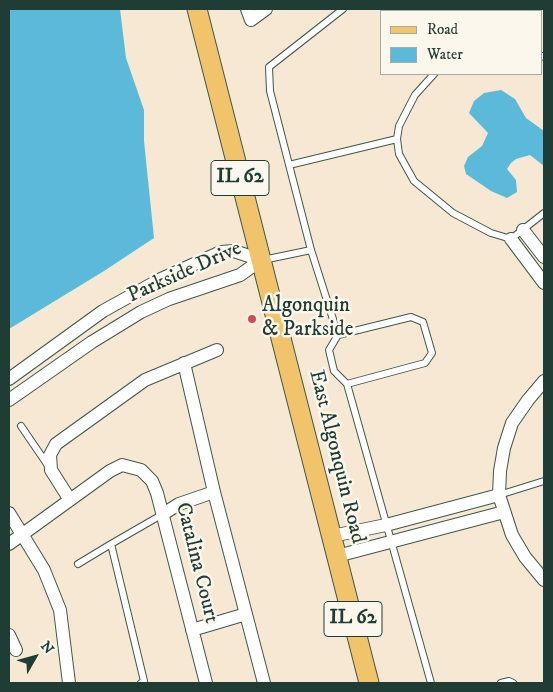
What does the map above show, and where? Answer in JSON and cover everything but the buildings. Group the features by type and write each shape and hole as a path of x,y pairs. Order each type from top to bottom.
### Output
{"main road":[{"name":"East Algonquin Road","path":"197,9 370,683"}],"street":[{"path":"247,9 251,20 266,9"},
{"path":"523,230 544,257"},
{"path":"511,239 544,283"},
{"name":"Parkside Drive","path":"9,379 103,311 159,280 221,252 234,251 261,260"},
{"name":"Parkside Drive","path":"9,400 92,342 141,312 169,299 240,275 261,260"},
{"path":"9,544 70,500 51,470 50,455 56,444 145,380 217,350"},
{"path":"184,363 214,492 264,683"},
{"path":"544,381 512,423 504,448 500,471 500,495 512,535 525,557 544,580"},
{"name":"Catalina Court","path":"70,500 110,471 122,465 141,470 152,481 163,514 206,683"},
{"path":"163,514 179,504 214,492"},
{"path":"332,536 386,525 500,495"},
{"path":"337,556 390,540 504,512"},
{"path":"9,514 44,570 60,610 69,683"},
{"path":"192,630 246,614"},
{"path":"9,635 16,650"}],"lane":[{"path":"338,335 311,250 270,91 268,67 343,9"},
{"path":"433,75 415,95 399,126 397,139 400,154 407,170 425,192 467,221 511,239 544,213"},
{"path":"289,165 397,139"},
{"path":"261,260 311,250"},
{"path":"347,384 425,363 432,353 423,322 410,317 338,335 329,350 334,371 347,384 430,683"},
{"path":"21,426 51,470"},
{"path":"500,495 544,481"},
{"path":"78,564 163,514"},
{"path":"110,544 144,681 141,683"},
{"path":"501,683 509,681 513,683"}],"water":[{"path":"9,9 120,9 126,58 144,110 144,141 154,238 9,329"},
{"path":"501,90 515,99 526,118 544,131 544,166 530,155 516,159 511,163 507,169 516,180 517,192 507,198 491,191 466,174 464,166 468,157 482,146 488,133 469,113 474,101 484,93"}],"place":[{"name":"Algonquin & Parkside","path":"252,319"}]}
